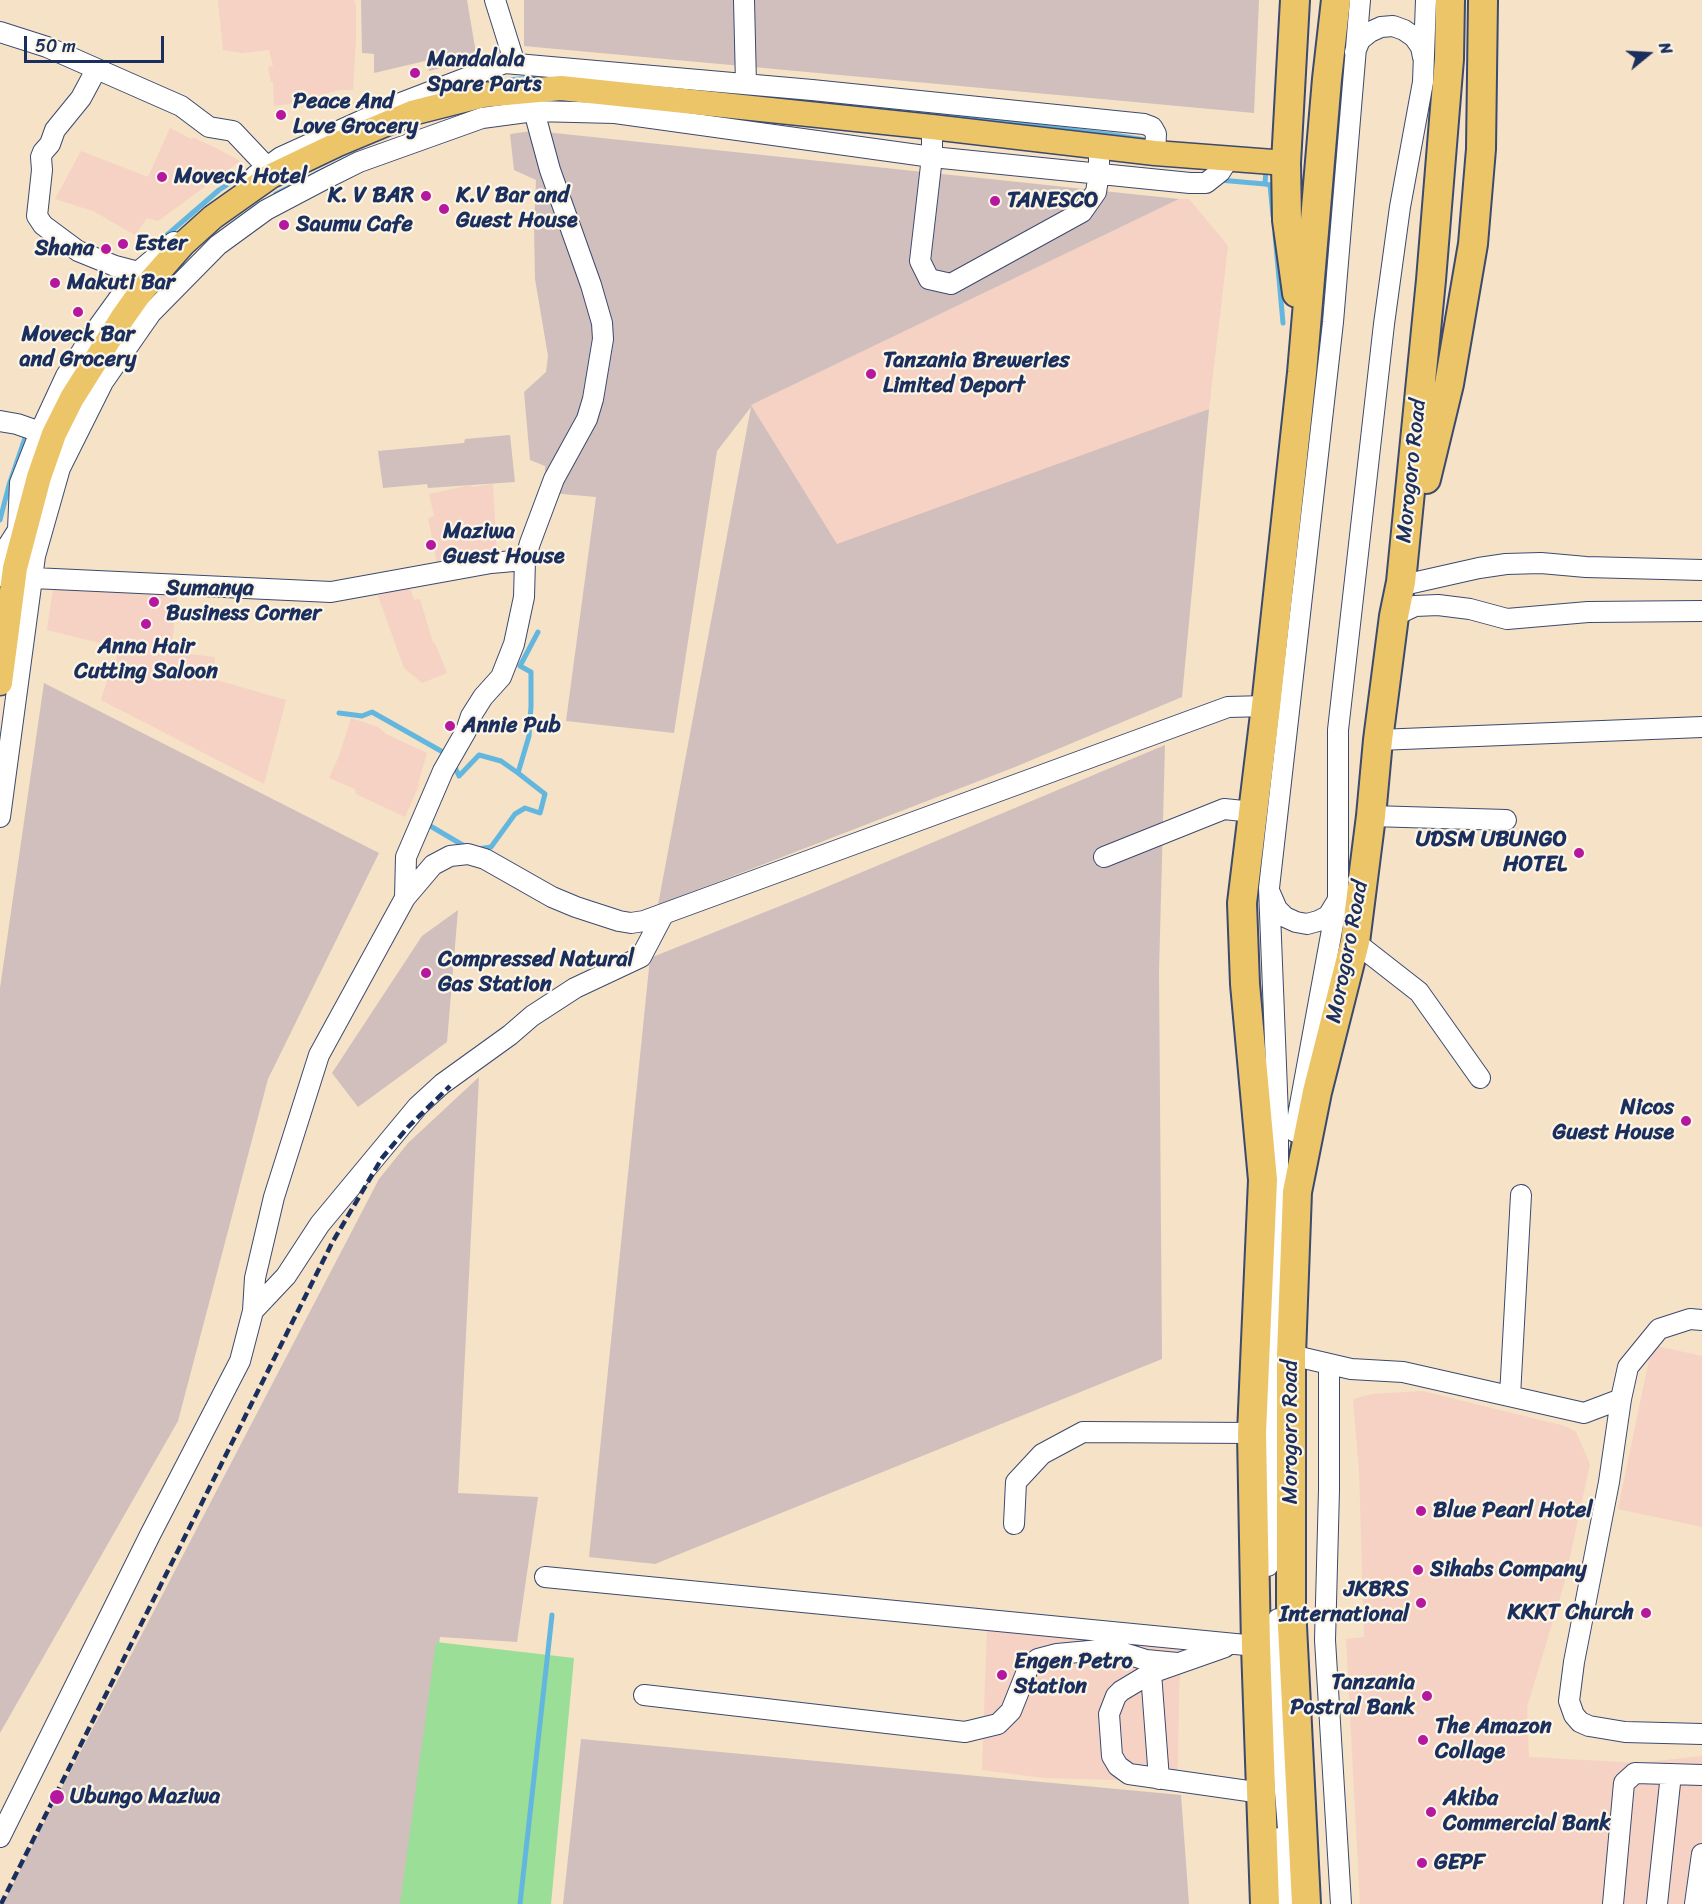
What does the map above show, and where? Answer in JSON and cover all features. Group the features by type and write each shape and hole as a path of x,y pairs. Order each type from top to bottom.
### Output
{"highway":[{"path":"1295,0 1286,163 1287,220 1296,278 1302,373"},
{"name":"Morogoro Road","path":"1265,1904 1262,1793 1244,1645 1263,1180 1245,984 1242,903 1302,373 1336,0"},
{"name":"Morogoro Road","path":"1306,1904 1291,1606 1291,1355 1297,1192 1317,1092 1355,942 1378,740 1400,584 1431,280 1449,59 1450,0"},
{"path":"1400,584 1449,384 1473,244 1481,149 1483,0"}],"main road":[{"path":"0,683 15,568 39,477 47,433 140,293 183,244 269,171 412,112 483,95 561,88 1155,153 1286,163"}],"street":[{"path":"495,0 515,64"},
{"path":"744,0 746,84"},
{"name":"Morogoro Road","path":"1283,1904 1272,1730 1268,1568 1278,1152 1269,888 1333,322 1360,0"},
{"name":"Morogoro Road","path":"1294,1904 1280,1731 1278,1570 1286,1202 1296,1125 1338,897 1338,730 1384,324 1400,207 1424,71 1426,0"},
{"path":"1355,52 1360,40 1370,32 1381,27 1393,26 1414,37 1421,47 1424,71"},
{"path":"0,32 47,47 180,106 209,128 233,131 269,171"},
{"path":"0,576 3,552 18,530 20,483 47,433 66,376 138,272 209,212 269,171 280,157 398,104 505,63 746,84 1144,124 1152,127 1156,134 1155,153"},
{"path":"96,70 81,98 55,130 50,144 43,152 37,216 43,225 78,251 115,266 138,272"},
{"path":"405,898 406,857 443,771 466,731 471,716 483,697 501,677 514,644 524,597 525,560 554,479 587,418 593,399 603,339 602,323 591,285 550,170 534,111"},
{"path":"0,817 35,556 60,468 103,382 151,313 218,245 266,210 359,162 482,118 534,111 615,112 932,157 1206,183 1220,172 1228,158"},
{"path":"932,127 932,157 920,261 928,279 951,284 1082,212 1095,192 1099,173 1099,147"},
{"path":"0,421 47,433"},
{"path":"33,578 331,592 491,563 525,560"},
{"path":"1400,584 1506,564 1541,563 1586,567 1702,570"},
{"path":"1394,616 1415,606 1438,604 1470,609 1507,619 1588,612 1702,611"},
{"path":"0,1837 150,1535 240,1361 253,1311 255,1278 274,1197 319,1056 405,898 434,865 450,856 468,854 485,859 552,897 605,918 631,923 663,915 1228,707 1266,706"},
{"path":"1378,740 1702,727"},
{"path":"1104,858 1224,809 1253,812"},
{"path":"1371,816 1506,820"},
{"path":"1269,888 1277,909 1285,917 1307,924 1328,915 1335,907 1338,897"},
{"path":"253,1311 286,1276 320,1224 418,1106 442,1084 510,1035 532,1016 575,988 641,957 663,915"},
{"path":"1355,942 1419,992 1480,1078"},
{"path":"1510,1396 1521,1195"},
{"path":"1702,1320 1690,1318 1659,1329 1628,1367 1609,1482 1574,1662 1569,1701 1574,1715 1588,1726 1625,1732 1702,1734"},
{"path":"1291,1355 1329,1365 1403,1372 1584,1413 1621,1399"},
{"path":"1329,1365 1329,1490 1325,1640 1341,1904"},
{"path":"1014,1524 1016,1482 1042,1454 1083,1432 1252,1433"},
{"path":"545,1577 1244,1645"},
{"path":"1244,1645 1177,1663 1151,1673 1121,1691 1116,1696 1109,1714 1112,1756 1118,1766 1129,1774 1262,1793"},
{"path":"644,1695 965,1732 998,1724 1011,1711 1029,1666 1038,1659 1057,1654 1111,1649 1146,1660 1177,1663"},
{"path":"1151,1673 1159,1779"},
{"path":"1613,1904 1624,1783 1635,1773 1702,1775"},
{"path":"1657,1904 1671,1774"},
{"path":"1695,1904 1702,1854"}],"shaded area":[{"path":"218,0 354,0 356,37 353,90 339,90 290,104 274,106 273,82 271,82 268,67 273,66 269,50 241,53 223,50"},
{"path":"361,0 467,0 477,59 429,71 425,61 374,73 374,54 362,53"},
{"path":"524,0 1259,0 1254,113 524,46"},
{"name":"Moveck Hotel","path":"170,128 240,161 158,221 147,218 135,235 93,211 55,199 81,151 148,177"},
{"path":"539,130 1179,199 751,405 837,544 1209,409 1182,697 1015,767 658,905 751,407 717,451 674,733 566,721 596,497 539,492 545,482 545,466 530,460 524,392 546,372 548,356 535,279 536,180 514,170 510,134"},
{"name":"Tanzania Breweries Limited Deport","path":"1179,199 1189,199 1228,246 1209,409 1136,438 837,544 751,405"},
{"path":"510,435 515,482 428,488 427,484 383,488 378,451 464,443 465,439"},
{"path":"493,484 497,557 437,563 428,518 434,516 429,494 470,485 473,487"},
{"name":"Sumanya Business Corner","path":"54,582 178,589 171,652 215,657 213,679 286,700 264,784 101,700 113,661 116,661 118,649 47,630"},
{"path":"409,585 414,600 420,599 433,643 435,643 447,673 422,683 404,668 378,596"},
{"path":"44,683 379,853 268,1079 178,1421 0,1733 0,988"},
{"path":"351,718 378,727 386,734 427,753 419,785 405,817 356,794 355,789 329,778 339,756"},
{"path":"1165,745 1159,972 1162,1359 655,1564 589,1557 650,958 805,896"},
{"name":"Compressed Natural Gas Station","path":"458,910 447,1042 358,1107 332,1073 422,936"},
{"path":"479,1077 458,1493 538,1497 517,1642 440,1637 401,1904 3,1904 379,1179 408,1143"},
{"path":"1652,1345 1702,1356 1702,1527 1618,1509"},
{"path":"1422,1391 1565,1426 1576,1432 1590,1464 1564,1584 1527,1707 1529,1757 1639,1763 1702,1756 1702,1904 1360,1904 1346,1639 1364,1637 1359,1470 1353,1399 1373,1394"},
{"name":"Engen Petro Station","path":"987,1629 1183,1646 1175,1789 1118,1780 1044,1778 982,1770"},
{"path":"581,1739 1181,1795 1189,1904 563,1904"}],"green space":[{"path":"436,1642 574,1658 551,1904 400,1904"}],"waterway":[{"path":"493,82 538,78"},
{"path":"776,96 1151,141"},
{"path":"276,194 356,154"},
{"path":"1266,169 1265,184 1270,185 1273,216"},
{"path":"167,235 219,190 250,170"},
{"path":"1219,180 1265,184"},
{"path":"1275,234 1283,323"},
{"path":"149,302 163,284 184,266"},
{"path":"0,520 25,438"},
{"path":"453,763 459,776 479,755 501,761 518,773 529,736 531,706 531,672 520,666 538,632"},
{"path":"339,713 362,716 372,712 441,751"},
{"path":"478,849 491,847 515,814 525,808 540,813 545,794 518,773"},
{"path":"427,824 466,847"},
{"path":"520,1904 552,1615"}],"railway":[{"path":"1,1904 332,1243 382,1158 408,1127 450,1086"}],"place":[{"name":"Mandalala Spare Parts","path":"415,73"},
{"name":"Peace And Love Grocery","path":"281,115"},
{"name":"Moveck Hotel","path":"162,177"},
{"name":"K. V BAR","path":"426,196"},
{"name":"TANESCO","path":"995,201"},
{"name":"K.V Bar and Guest House","path":"444,209"},
{"name":"Saumu Cafe","path":"284,225"},
{"name":"Ester","path":"123,244"},
{"name":"Shana","path":"106,249"},
{"name":"Makuti Bar","path":"55,283"},
{"name":"Moveck Bar and Grocery","path":"78,312"},
{"name":"Tanzania Breweries Limited Deport","path":"871,374"},
{"name":"Maziwa Guest House","path":"431,545"},
{"name":"Sumanya Business Corner","path":"154,602"},
{"name":"Anna Hair Cutting Saloon","path":"146,624"},
{"name":"Annie Pub","path":"450,726"},
{"name":"UDSM UBUNGO HOTEL","path":"1579,853"},
{"name":"Compressed Natural Gas Station","path":"426,973"},
{"name":"Nicos Guest House","path":"1686,1121"},
{"name":"Blue Pearl Hotel","path":"1421,1511"},
{"name":"Sihabs Company","path":"1418,1570"},
{"name":"JKBRS International","path":"1421,1603"},
{"name":"KKKT Church","path":"1646,1613"},
{"name":"Engen Petro Station","path":"1002,1675"},
{"name":"Tanzania Postral Bank","path":"1427,1696"},
{"name":"The Amazon Collage","path":"1423,1740"},
{"name":"Ubungo Maziwa","path":"57,1797"},
{"name":"Akiba Commercial Bank","path":"1431,1812"},
{"name":"GEPF","path":"1422,1863"}]}
